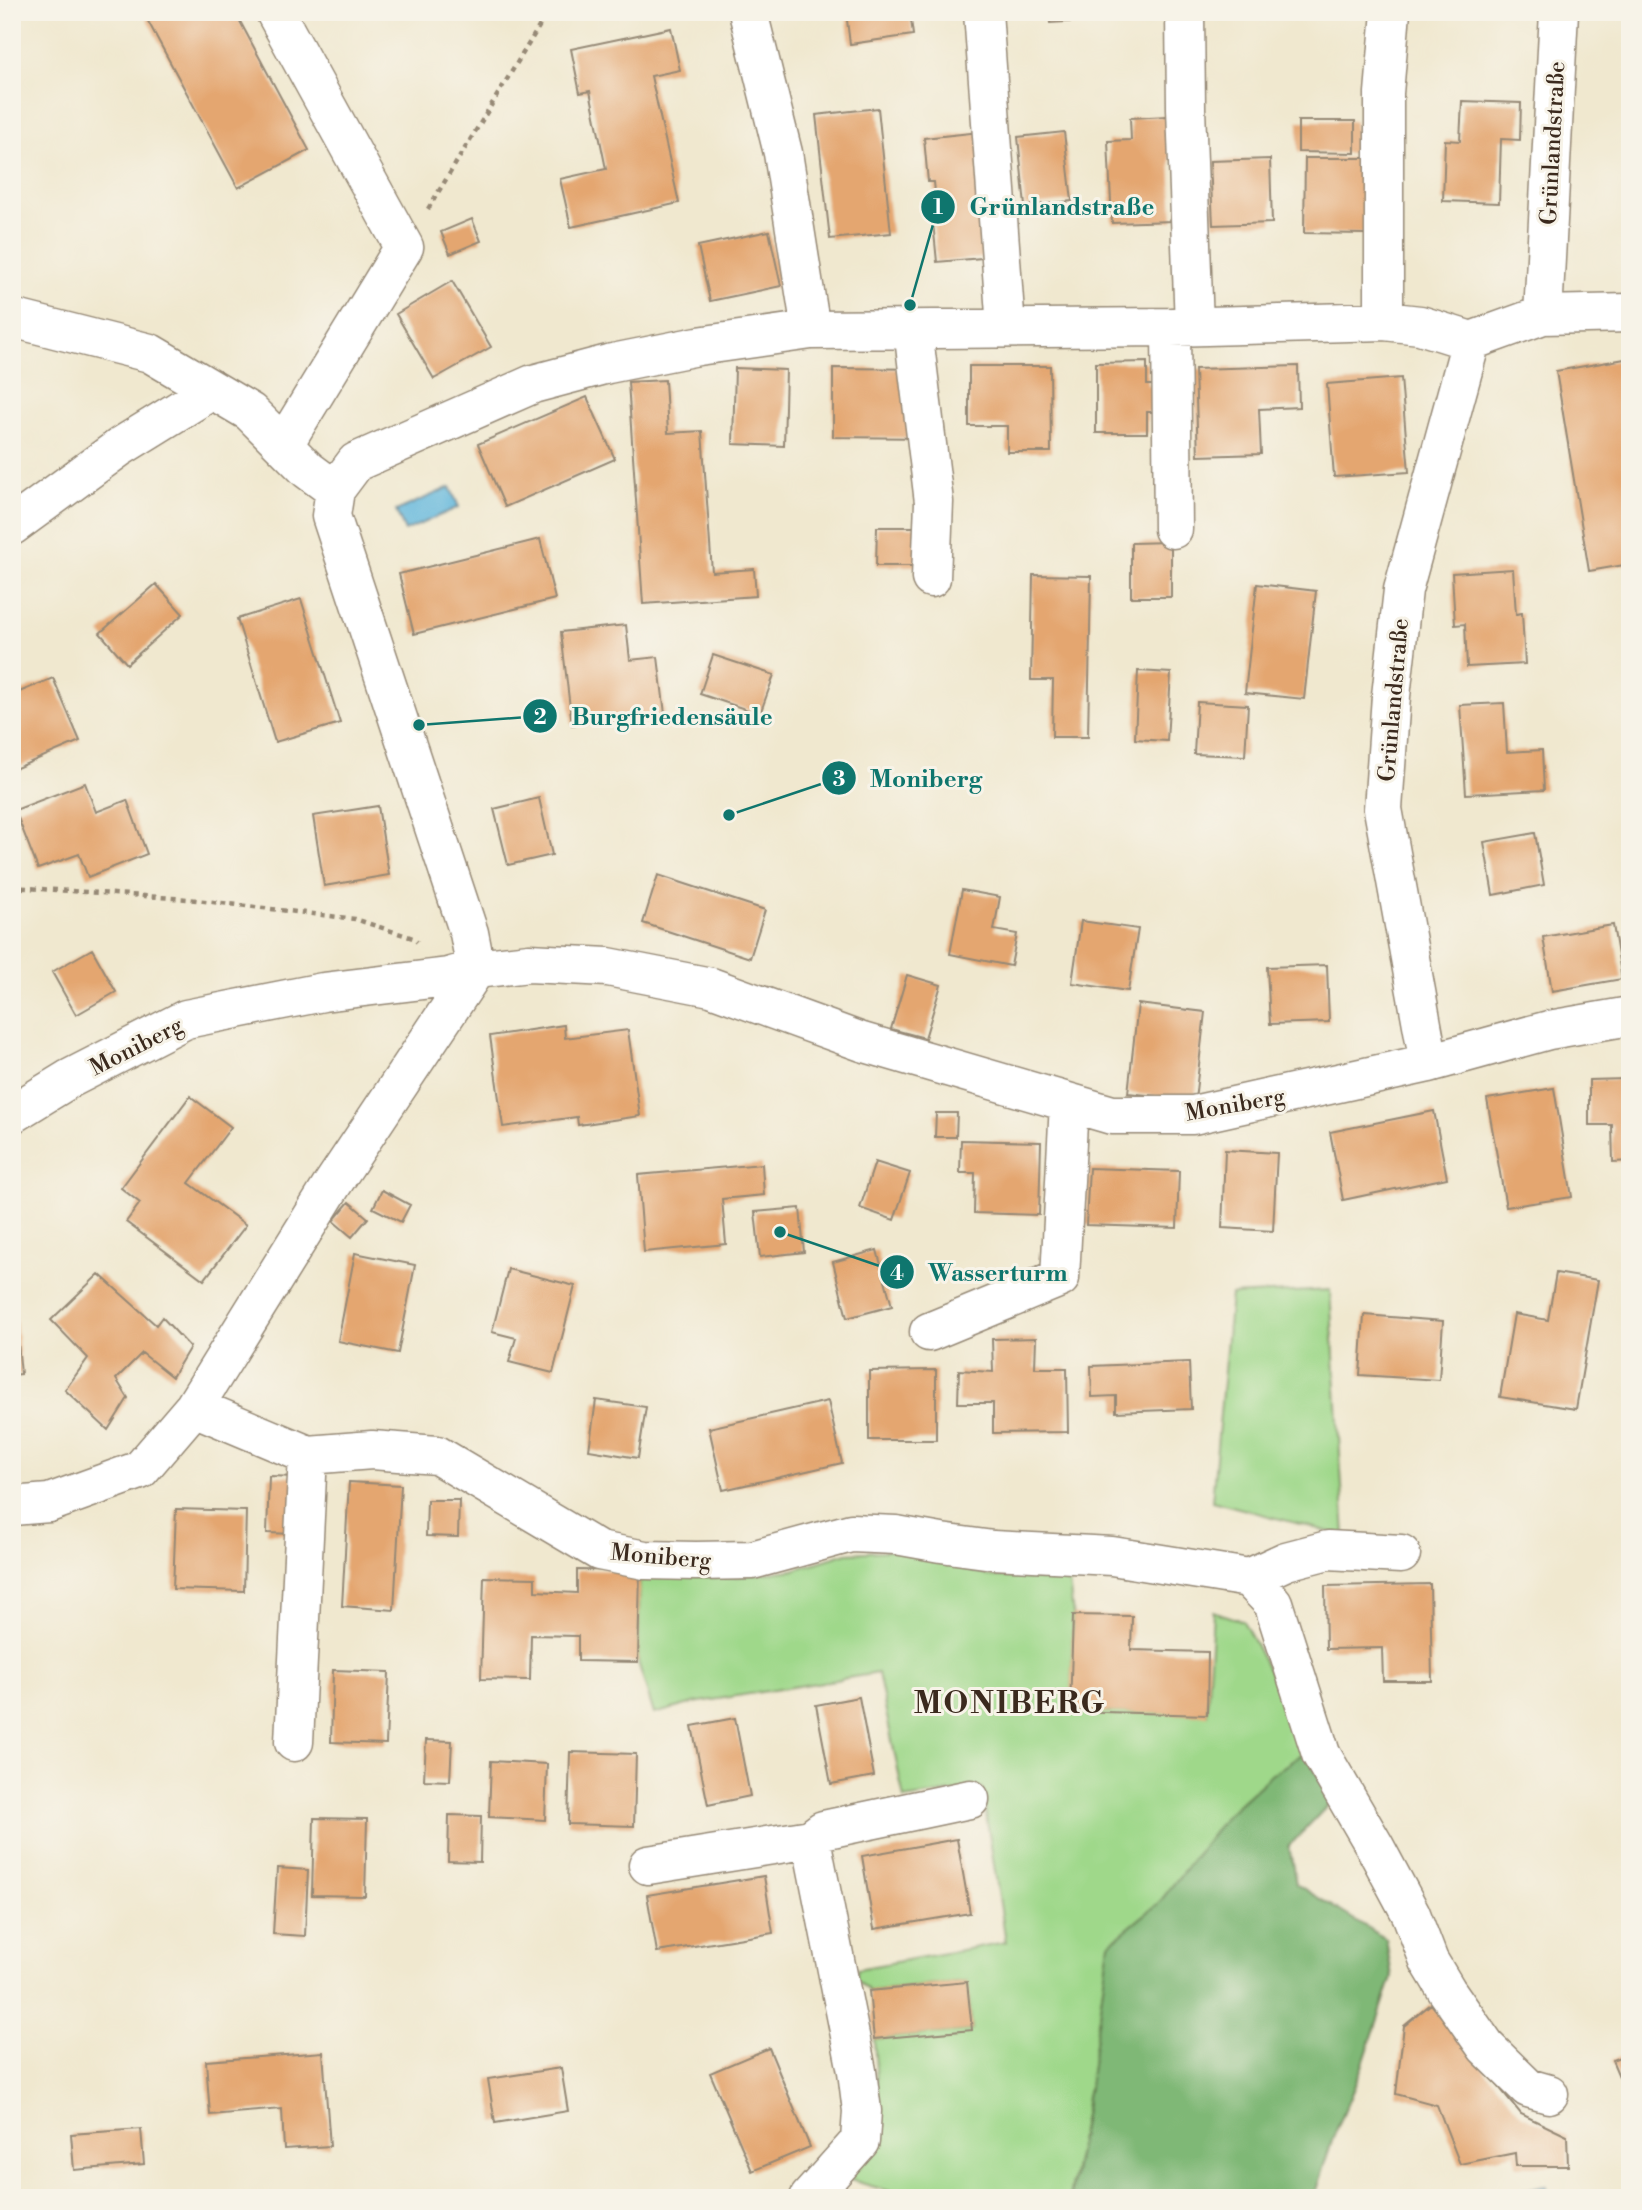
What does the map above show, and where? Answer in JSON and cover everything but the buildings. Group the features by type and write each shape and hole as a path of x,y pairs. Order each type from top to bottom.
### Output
{"street":[{"path":"275,12 404,247 284,444"},
{"path":"748,12 783,153 811,330"},
{"path":"983,12 1006,328"},
{"path":"1173,529 1182,327 1185,12"},
{"path":"1384,321 1384,93 1391,12"},
{"name":"Grünlandstraße","path":"1543,315 1559,12"},
{"path":"12,1506 49,1503 141,1470 194,1407 462,973 469,933 331,516 335,490 356,462 533,384 608,364 698,346 811,330 1182,327 1384,321 1420,325 1471,341 1543,315 1630,313"},
{"path":"12,317 150,353 250,412 308,470 335,490"},
{"path":"914,329 934,502 931,578"},
{"name":"Grünlandstraße","path":"1429,1063 1383,809 1391,696 1404,590 1471,341"},
{"path":"12,526 120,447 212,390"},
{"name":"Moniberg","path":"12,1114 69,1079 186,1019 323,992 529,963 608,967 711,987 862,1042 1112,1115 1193,1115 1429,1063 1549,1030 1630,1016"},
{"path":"929,1332 1068,1285 1069,1103"},
{"name":"Moniberg","path":"194,1407 308,1455 372,1450 437,1455 598,1551 645,1560 752,1560 851,1533 896,1535 993,1550 1112,1556 1249,1578"},
{"path":"293,1742 308,1455"},
{"path":"1401,1554 1328,1550 1286,1561 1249,1578 1273,1603 1321,1754 1411,1914 1429,1961 1486,2047 1528,2088 1549,2094"},
{"path":"648,1865 811,1839 823,1830 970,1799"},
{"path":"809,2198 860,2141 862,2111 857,2071 811,1839"}],"path":[{"path":"404,247 548,12"},
{"path":"12,887 188,898 355,919 414,938 462,973"}],"green space":[{"path":"1330,1290 1345,1536 1212,1501 1231,1295"},
{"path":"901,1550 988,1576 1069,1581 1073,1615 1071,1711 1207,1714 1213,1611 1243,1621 1306,1752 1271,1775 1227,1815 1159,1903 1109,1944 1089,2086 1069,2198 913,2198 847,2179 868,2158 880,2129 874,2039 972,2030 967,1982 869,1991 857,1980 857,1969 1006,1942 982,1788 904,1799 878,1673 694,1703 654,1714 638,1662 640,1571 723,1578 793,1570 847,1553"},
{"path":"1306,1752 1331,1802 1289,1846 1296,1884 1386,1939 1392,1977 1360,2073 1333,2138 1316,2190 1311,2198 1070,2198 1109,1944 1159,1903 1227,1815 1271,1775"}],"water":[{"path":"450,487 459,507 405,531 396,511"},
{"path":"1546,2186 1548,2198 1480,2198"}],"place":[{"name":"Grünlandstraße","path":"910,305"},
{"name":"Burgfriedensäule","path":"419,725"},
{"name":"Moniberg","path":"729,815"},
{"name":"Wasserturm","path":"780,1232"}],"district":[{"name":"MONIBERG","path":"1010,1703"}]}
